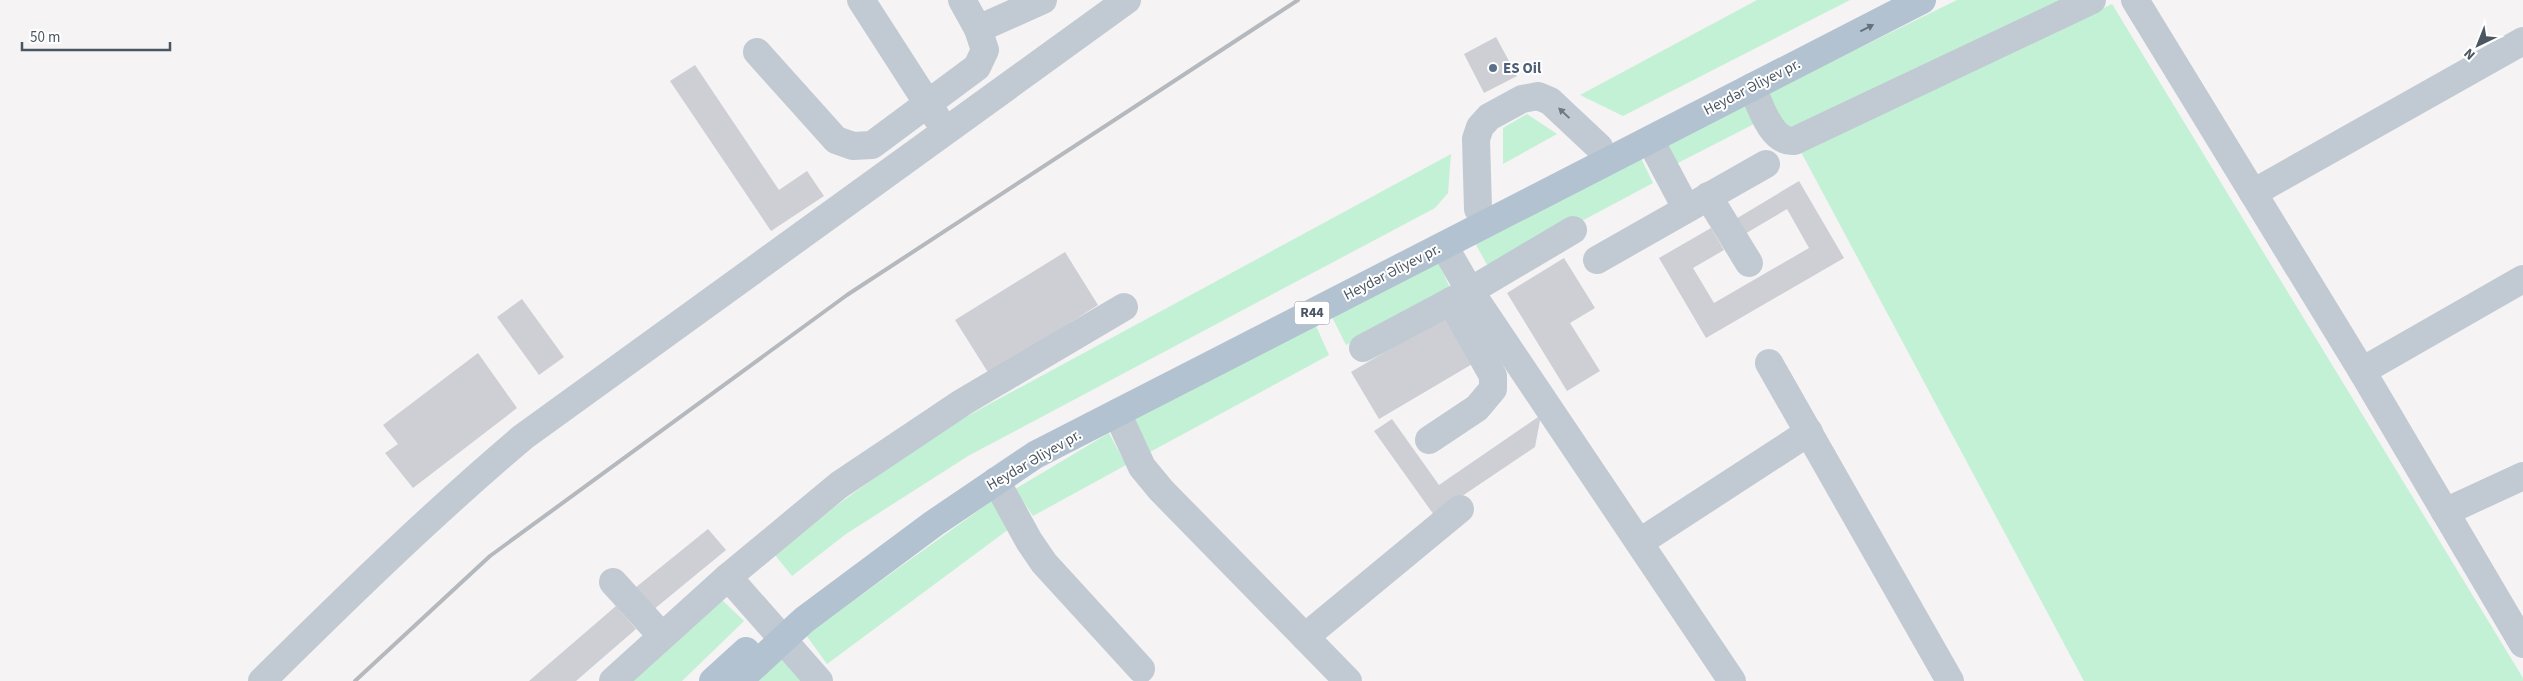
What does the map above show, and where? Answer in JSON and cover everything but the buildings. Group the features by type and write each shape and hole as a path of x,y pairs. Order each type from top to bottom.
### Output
{"main road":[{"name":"Heydər Əliyev pr.","path":"738,681 778,634 795,607 923,512 1026,442 1883,0"},
{"name":"Heydər Əliyev pr.","path":"713,681 778,634 804,620 934,524 1035,455 1922,0"}],"street":[{"path":"861,0 946,132"},
{"path":"757,52 836,140 853,146 872,145 977,66 985,50 978,28 962,0"},
{"path":"978,28 1043,0"},
{"path":"262,681 380,565 463,488 523,437 1127,0"},
{"path":"1752,87 1762,111 1777,136 1785,141 1794,141 2092,0"},
{"path":"2136,0 2362,371 2523,644"},
{"path":"2253,193 2523,41"},
{"path":"1478,209 1476,139 1480,127 1489,117 1522,99 1538,96 1550,101 1599,147"},
{"path":"1650,140 1697,202 1749,263"},
{"path":"1596,260 1766,164"},
{"path":"1362,348 1460,296 1573,230"},
{"path":"1429,440 1477,408 1493,389 1493,376 1460,296 1444,246"},
{"path":"2362,371 2523,279"},
{"path":"1460,296 1640,542 1732,681"},
{"path":"613,681 661,635 728,577 840,485 963,402 1124,307"},
{"path":"1769,363 1950,681"},
{"path":"1117,413 1142,467 1161,490 1348,681"},
{"path":"1640,542 1809,432"},
{"path":"2445,512 2523,476"},
{"path":"996,481 1029,541 1044,563 1141,669"},
{"path":"1305,636 1460,509"},
{"path":"728,577 819,681"},
{"path":"613,582 661,635"}],"green space":[{"path":"1757,0 1850,0 1623,116 1580,95"},
{"path":"1957,0 2065,0 1785,136 1765,94"},
{"path":"2112,4 2523,678 2523,681 2084,681 1801,152"},
{"path":"1745,103 1756,123 1672,166 1661,144"},
{"path":"1527,114 1557,134 1503,164 1503,128"},
{"path":"1451,154 1448,193 1435,208 968,456 846,534 792,576 775,555 836,506 936,433"},
{"path":"1639,154 1653,183 1490,270 1474,241"},
{"path":"1435,254 1451,290 1346,345 1328,309"},
{"path":"1312,317 1329,355 1150,452 1129,418"},
{"path":"1109,433 1126,465 1033,516 1015,489"},
{"path":"997,497 1013,526 827,664 806,635"},
{"path":"722,600 744,621 682,681 632,681"},
{"path":"784,655 803,681 758,681"}],"railway":[{"path":"355,681 490,556 847,295 1298,0"}],"place":[{"name":"ES Oil","path":"1493,68"}]}
